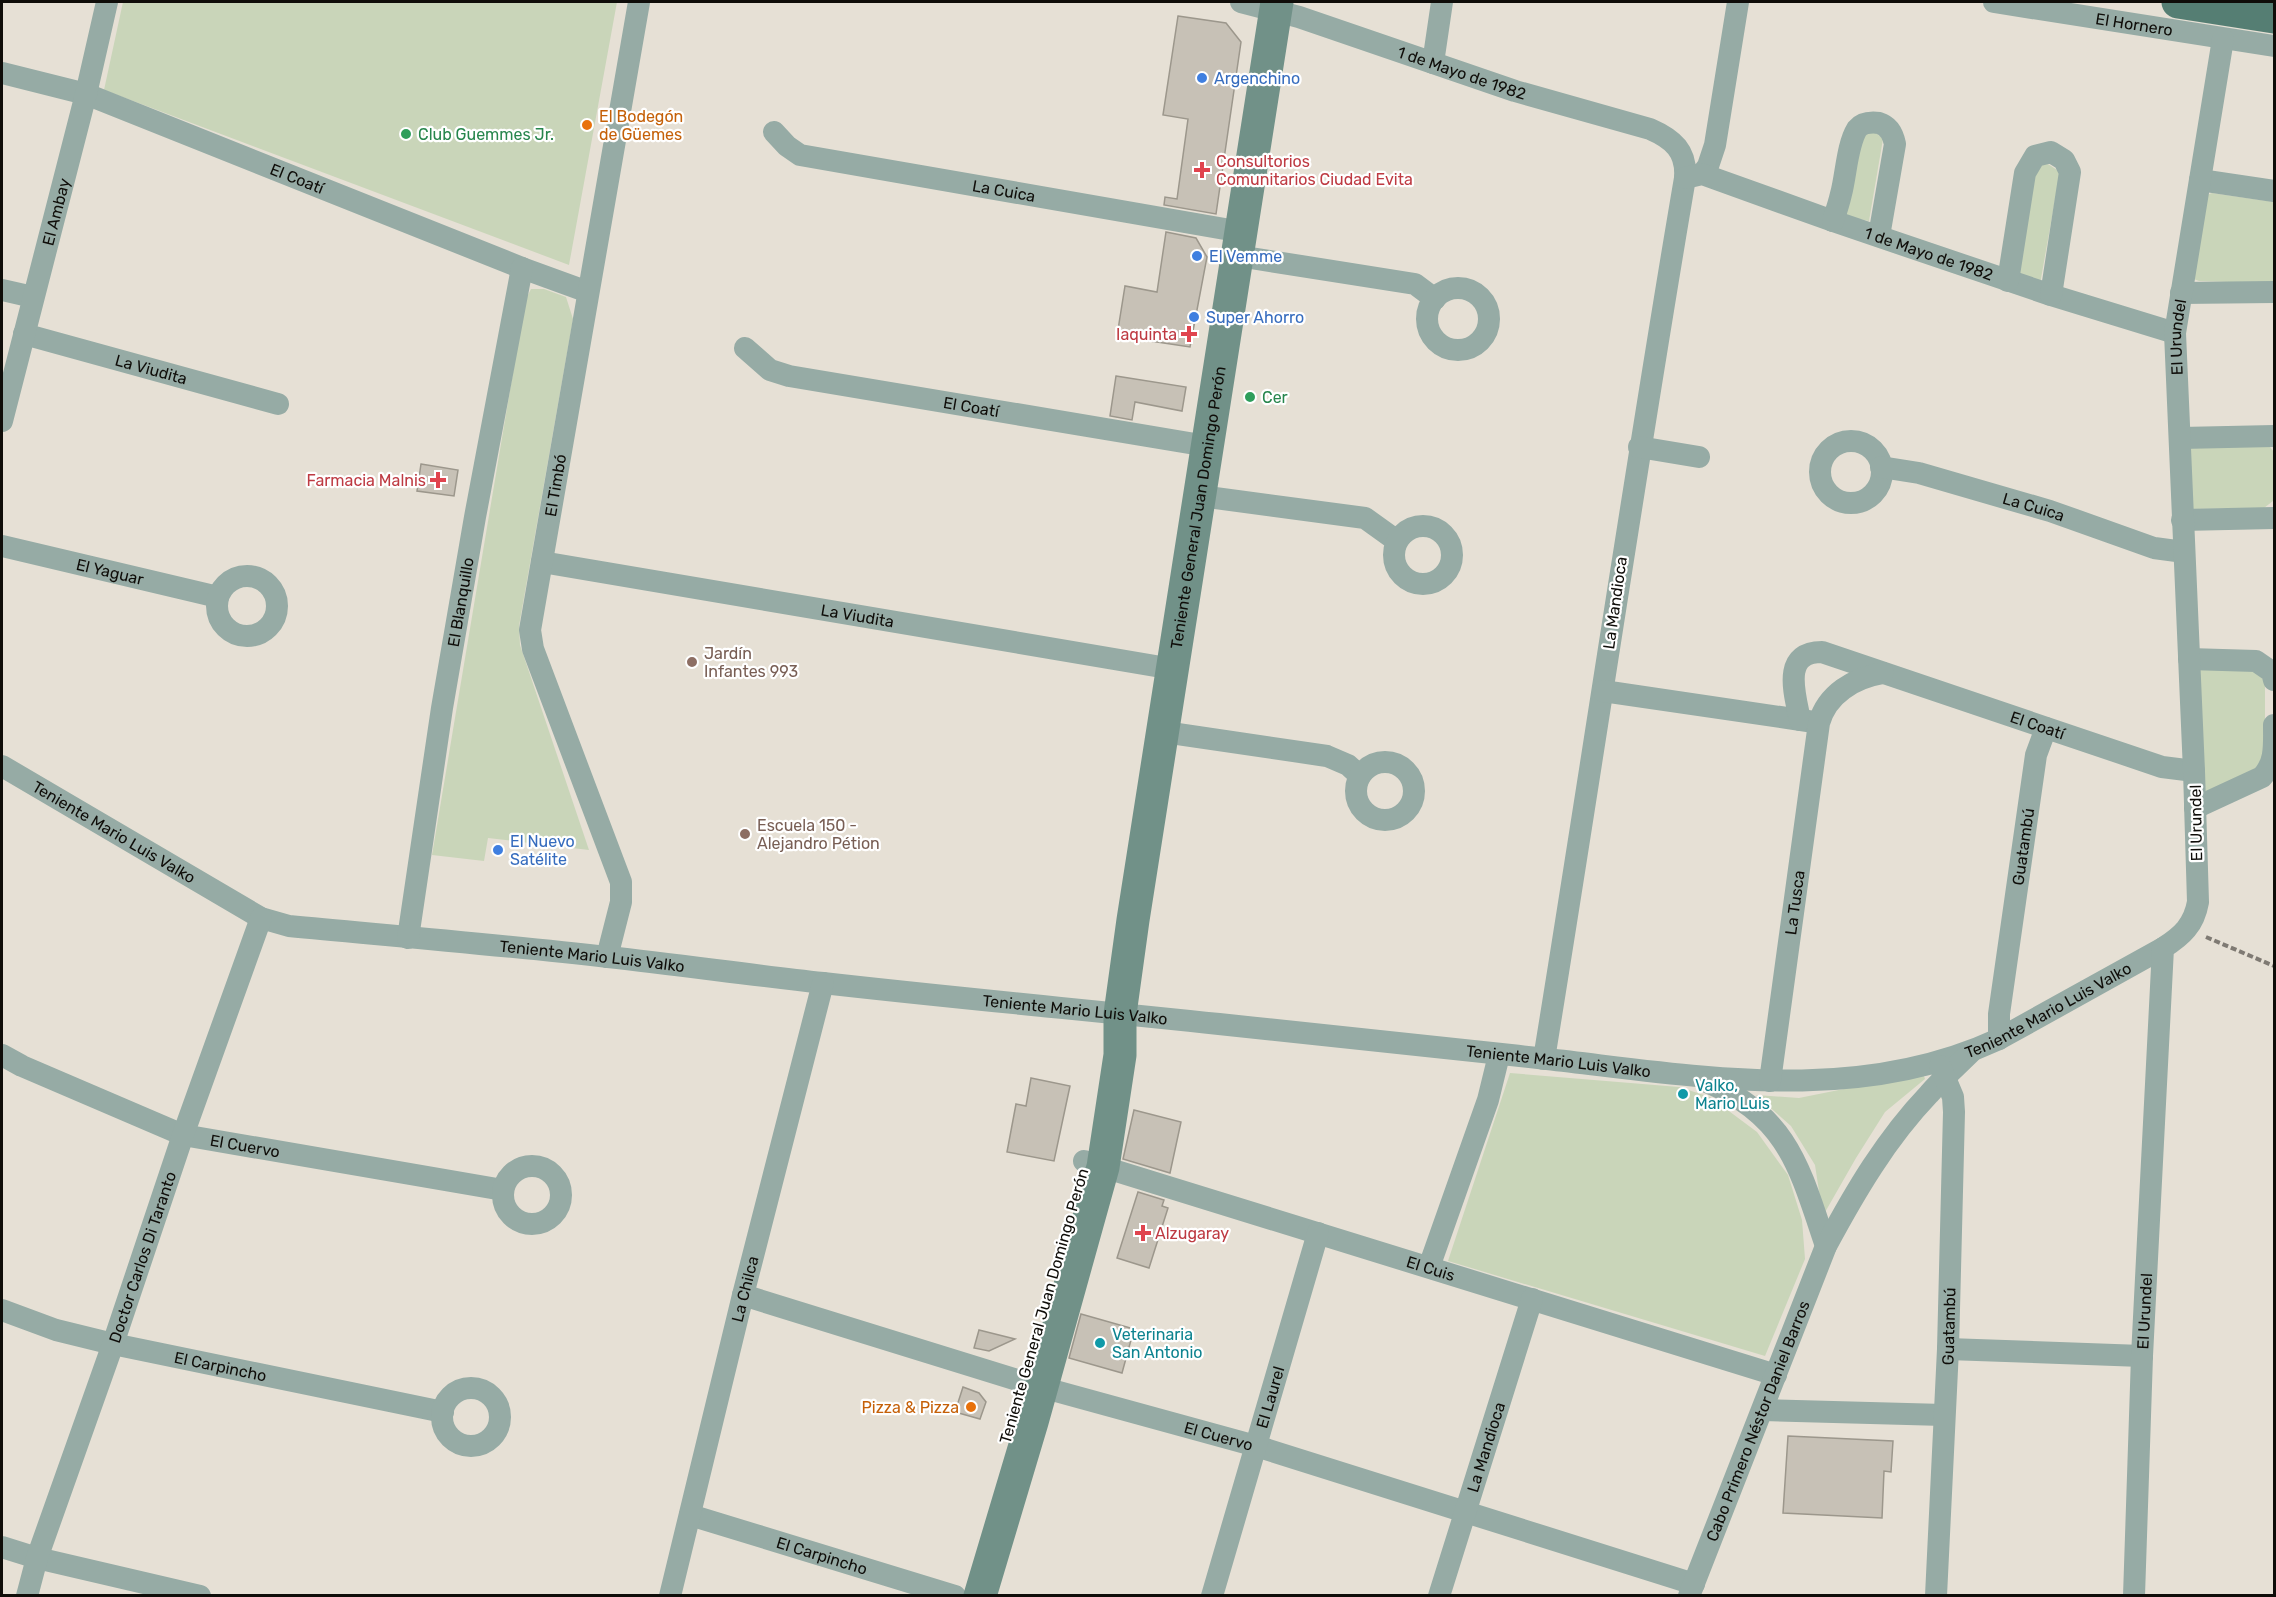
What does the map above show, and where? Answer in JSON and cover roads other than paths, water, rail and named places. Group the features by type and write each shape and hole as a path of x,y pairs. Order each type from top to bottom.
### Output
{"main road":[{"name":"El Hornero","path":"2178,2 2274,17"},
{"name":"Teniente General Juan Domingo Perón","path":"980,1596 1032,1384 1094,1164 1120,1055 1120,1014 1276,6"},
{"name":"Teniente General Juan Domingo Perón","path":"960,1596 1032,1384"}],"street":[{"name":"El Ambay","path":"2,421 86,94 107,2"},
{"name":"El Timbó","path":"607,957 621,902 621,882 533,649 530,630 639,2"},
{"name":"1 de Mayo de 1982","path":"1242,2 1276,6 1515,91 1650,129 1668,137 1679,149"},
{"path":"1433,63 1442,2"},
{"name":"La Mandioca","path":"1544,1059 1640,447 1693,176 1708,166 1715,146 1738,2"},
{"name":"El Hornero","path":"1994,2 2274,46"},
{"name":"El Urundel","path":"2134,1596 2142,1356 2163,948 2177,940 2188,929 2198,902 2175,333 2223,39"},
{"name":"El Coatí","path":"2,73 86,94 522,268 588,292"},
{"path":"1833,221 1841,197 1852,139 1858,128 1864,124 1875,122 1885,125 1893,134 1895,144 1879,236"},
{"name":"La Cuica","path":"774,132 787,146 800,155 1240,244 1415,284 1434,299"},
{"name":"La Mandioca","path":"1679,149 1684,165 1693,176"},
{"path":"2008,281 2025,172 2035,156 2051,152 2064,160 2070,172 2051,295"},
{"name":"1 de Mayo de 1982","path":"1693,176 1879,236 2008,281 2175,333"},
{"path":"2200,180 2274,191"},
{"name":"El Blanquillo","path":"408,938 444,696 522,268"},
{"path":"2,290 33,297"},
{"path":"2181,293 2274,292"},
{"name":"La Viudita","path":"24,334 278,404"},
{"name":"El Coatí","path":"745,348 770,370 789,376 1207,446"},
{"path":"2181,438 2274,436"},
{"path":"1640,447 1699,456"},
{"name":"La Cuica","path":"1881,467 1920,473 2050,511 2154,548 2184,552"},
{"path":"1200,496 1365,518 1397,541"},
{"path":"2182,520 2274,518"},
{"name":"El Yaguar","path":"2,546 218,597"},
{"name":"La Viudita","path":"542,562 1173,669"},
{"name":"El Coatí","path":"1810,721 1793,681 1794,670 1801,658 1811,652 1822,651 1883,674 2162,767 2194,771"},
{"path":"2189,658 2256,661 2272,672 2274,680"},
{"path":"1603,691 1810,721 1844,688 1867,676 1883,674"},
{"name":"La Tusca","path":"1770,1082 1810,721"},
{"path":"2195,808 2262,777 2270,769 2274,761 2274,725"},
{"name":"Guatambú","path":"1999,1039 1999,1014 2036,755 2046,728"},
{"path":"1164,732 1327,756 1348,765 1360,776"},
{"name":"Teniente Mario Luis Valko","path":"2,766 261,918 289,926 607,957 823,983 1499,1054 1695,1077 1770,1082 1837,1080 1902,1069 1941,1069 2163,948"},
{"name":"Doctor Carlos Di Taranto","path":"27,1596 183,1135 261,918"},
{"name":"La Chilca","path":"670,1596 743,1295 823,983"},
{"path":"1429,1267 1488,1100 1499,1054"},
{"name":"El Cuervo","path":"2,1055 22,1066 183,1135 503,1190"},
{"name":"Guatambú","path":"1936,1596 1948,1349 1954,1112 1953,1098 1941,1069"},
{"name":"Cabo Primero Néstor Daniel Barros","path":"1691,1590 1826,1246 1873,1164 1941,1069"},
{"path":"1695,1077 1738,1097 1757,1110 1770,1123 1796,1161 1826,1246"},
{"name":"El Cuis","path":"1094,1164 1776,1375"},
{"name":"El Laurel","path":"1212,1596 1318,1233"},
{"name":"El Cuervo","path":"743,1295 1032,1384 1256,1446 1465,1511 1691,1590"},
{"name":"La Mandioca","path":"1439,1596 1532,1299"},
{"name":"El Carpincho","path":"2,1310 56,1330 113,1344 443,1412"},
{"path":"1948,1349 2142,1356"},
{"path":"1763,1410 1944,1415"},
{"name":"El Carpincho","path":"690,1515 955,1596"},
{"path":"2,1547 38,1558 200,1596"}],"place":[{"name":"Argenchino","path":"1202,78"},
{"name":"El Bodegón de Güemes","path":"587,125"},
{"name":"Club Guemmes Jr.","path":"406,134"},
{"name":"Consultorios Comunitarios Ciudad Evita","path":"1202,170"},
{"name":"El Vemme","path":"1197,256"},
{"name":"Super Ahorro","path":"1194,317"},
{"name":"Iaquinta","path":"1189,334"},
{"name":"Cer","path":"1250,397"},
{"name":"Farmacia Malnis","path":"438,480"},
{"name":"Jardín Infantes 993","path":"692,662"},
{"name":"Escuela 150 - Alejandro Pétion","path":"745,834"},
{"name":"El Nuevo Satélite","path":"498,850"},
{"name":"Valko, Mario Luis","path":"1683,1094"},
{"name":"Alzugaray","path":"1143,1233"},
{"name":"Veterinaria San Antonio","path":"1100,1343"},
{"name":"Pizza & Pizza","path":"971,1407"}]}
